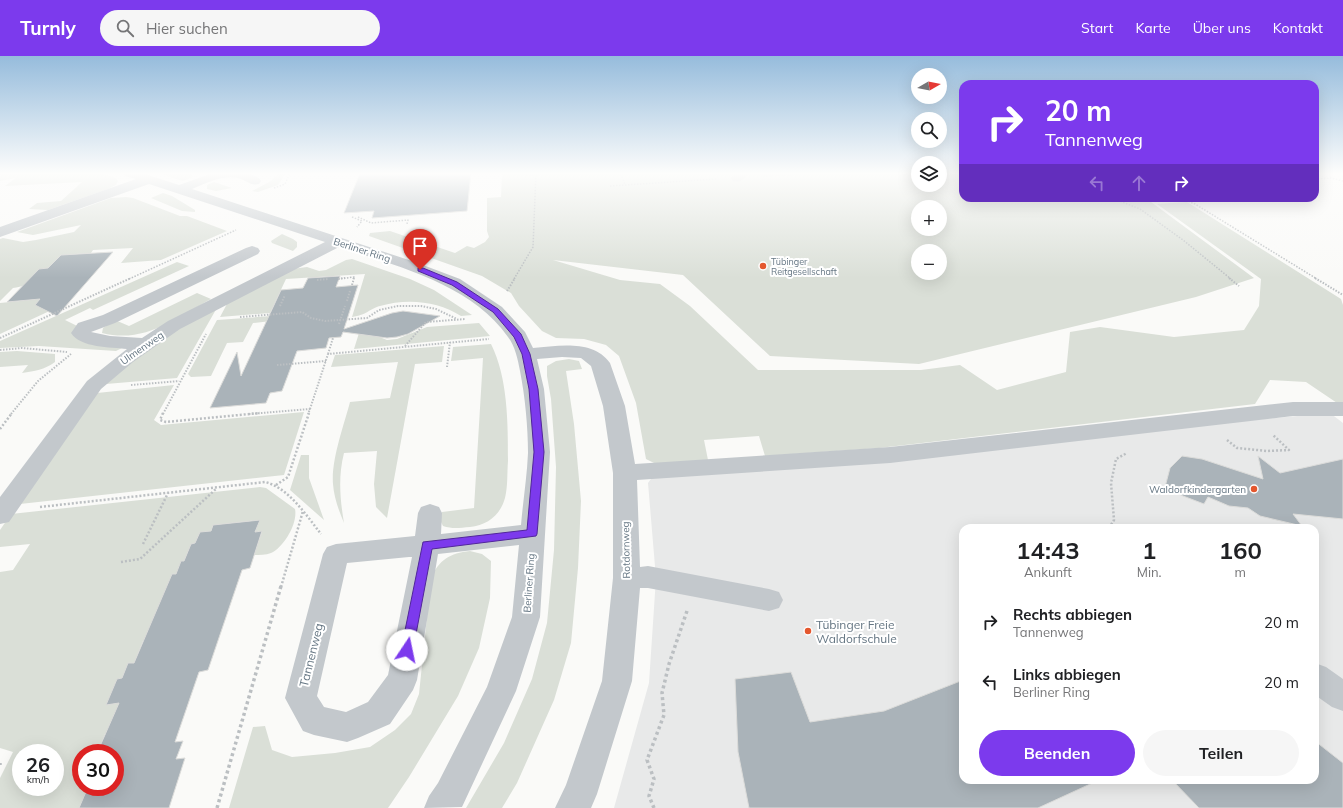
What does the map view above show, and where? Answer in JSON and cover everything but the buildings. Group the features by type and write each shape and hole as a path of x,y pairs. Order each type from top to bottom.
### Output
{"street":[{"path":"0,232 67,208"},
{"name":"Berliner Ring","path":"239,208 409,265 500,304 522,345 534,389 539,452 526,617 501,690 450,795 441,808"},
{"name":"Ulmenweg","path":"0,515 94,385 126,358 174,325 337,242"},
{"path":"146,344 93,340 83,337 80,333 84,327 109,319 252,251"},
{"name":"Rotdornweg","path":"522,345 586,353 600,363 614,406 625,473 627,578 617,681 580,794 572,808"},
{"path":"625,473 890,455 1293,409 1343,409"},
{"name":"Tannenweg","path":"336,554 301,698 314,720 347,727 379,712 402,680 427,545 430,513"},
{"path":"336,554 532,534"},
{"path":"627,578 648,577 770,600"},
{"path":"1319,680 1343,697"}],"path":[{"path":"404,346 426,322 474,318 500,304 533,247 535,208"},
{"path":"1138,208 1183,240 1239,286"},
{"path":"1202,208 1343,295"},
{"path":"352,217 362,222"},
{"path":"358,217 372,223 408,220 407,224"},
{"path":"0,338 240,229"},
{"path":"338,279 354,278 352,285"},
{"path":"317,280 328,280"},
{"path":"347,301 350,291"},
{"path":"280,306 285,295"},
{"path":"339,322 345,306"},
{"path":"238,317 302,312 311,318 325,322 339,322 367,318 379,310 398,306 421,306 436,309 457,319"},
{"path":"207,333 160,420 166,422 310,409"},
{"path":"276,485 288,477 333,338"},
{"path":"328,354 450,342 522,345"},
{"path":"447,367 450,342"},
{"path":"0,350 22,348 73,353 38,381 0,429"},
{"path":"277,365 326,361"},
{"path":"126,386 180,381"},
{"path":"1221,440 1227,440 1237,448 1267,451 1289,450 1267,430"},
{"path":"1112,524 1114,520 1111,483 1116,459 1132,449"},
{"path":"39,507 265,482 276,485 303,511 336,554"},
{"path":"120,562 140,559 218,487"},
{"path":"143,544 168,493"},
{"path":"217,808 303,511"},
{"path":"654,808 648,796 654,779 647,760 664,715 662,693 669,664 697,586"}],"shaded area":[{"path":"30,208 53,208 48,210 29,209"},
{"path":"83,208 159,208 180,216 187,216 227,231 161,260 121,263 133,248 93,250 91,253 61,255 51,266 33,281 20,287 13,288 0,301 0,239 3,238 23,242 36,240 74,232 81,225 33,235 17,232"},
{"path":"175,208 192,208 195,210 195,212 182,211"},
{"path":"487,208 911,208 911,236 947,236 947,208 1159,208 1254,278 1196,297 919,364 770,356 683,275 553,260 620,280 660,284 690,306 758,370 921,370 960,365 997,390 1066,372 1070,332 1100,327 1174,337 1244,330 1259,306 1261,279 1163,208 1197,208 1341,299 1343,305 1343,405 1340,405 1306,382 1270,380 1255,404 879,448 765,456 759,436 704,440 708,460 656,464 646,459 636,403 619,356 606,345 584,339 556,338 542,331 519,306 511,293 482,276 369,236 370,233 390,231 455,253 467,246 474,248 485,242 489,237 487,231"},
{"path":"282,234 297,242 297,247 293,251 272,243 271,241"},
{"path":"352,259 410,279 434,290 472,315 461,316 442,307 422,302 401,302 380,306 361,315 352,317 365,274 286,279 270,313 220,317 228,302 292,269 307,267 319,271 326,270 346,260"},
{"path":"177,262 189,266 93,310 90,308 65,320 122,348 116,351 39,346 0,348 0,341"},
{"path":"197,293 211,299 160,327 132,335 102,333 103,328 115,320 129,326"},
{"path":"40,299 35,305 69,302 0,334 0,303"},
{"path":"218,306 177,378 106,384 138,353"},
{"path":"301,314 280,320 253,323 243,342 227,343 211,376 191,377 188,374 217,320"},
{"path":"479,323 490,336 354,349 359,333 372,334 387,340 397,339 427,327"},
{"path":"491,344 501,371 506,401 508,461 505,498 500,510 487,522 470,527 446,527 443,526 440,520 442,512 474,508 483,358 451,361 453,347"},
{"path":"444,346 442,362 415,364 387,518 376,507 374,484 377,451 344,453 340,488 344,523 334,494 333,475 341,432 350,402 390,398 398,362 331,367 335,355"},
{"path":"17,351 55,354 55,362 35,371 22,373 28,365 0,367 0,352"},
{"path":"569,359 579,361 582,369 566,371 574,424 581,501 578,568 571,643 554,700 517,783 502,808 466,808 504,743 532,679 547,623 554,550 556,467 547,366 556,361"},
{"path":"174,385 154,420 161,425 304,412 284,475 20,504 97,393"},
{"name":"Tübinger Freie Waldorfschule","path":"1330,413 1343,423 1343,808 614,808 649,683 656,578 648,483 654,475"},
{"path":"301,455 309,455 309,478 324,520 290,490"},
{"path":"260,487 266,488 295,509 294,521 289,534 281,546 269,554 254,555 262,532 255,532 259,520 213,525 211,531 200,532 195,543 191,544 184,561 176,574 172,574 148,640 143,641 134,663 128,663 122,678 107,705 124,702 112,733 105,734 101,744 72,744 72,796 84,796 79,808 0,808 0,778 12,754 12,796 64,796 64,744 12,744 12,752 0,748 0,572 13,570 30,544 0,547 0,530 11,514"},
{"path":"470,551 482,554 491,561 490,598 479,648 458,696 409,777 388,808 229,808 253,727 265,726 272,750 292,757 335,753 370,747 395,730 411,714 419,694 431,578 438,566 446,558"}],"place":[{"name":"Tübinger Reitgesellschaft","path":"763,266"},
{"name":"Waldorfkindergarten","path":"1254,489"},
{"name":"Tübinger Freie Waldorfschule","path":"808,631"}],"route":[{"path":"407,650 427,545 532,534 539,452 534,389 526,354 518,336 496,311 454,283 420,270"}]}
